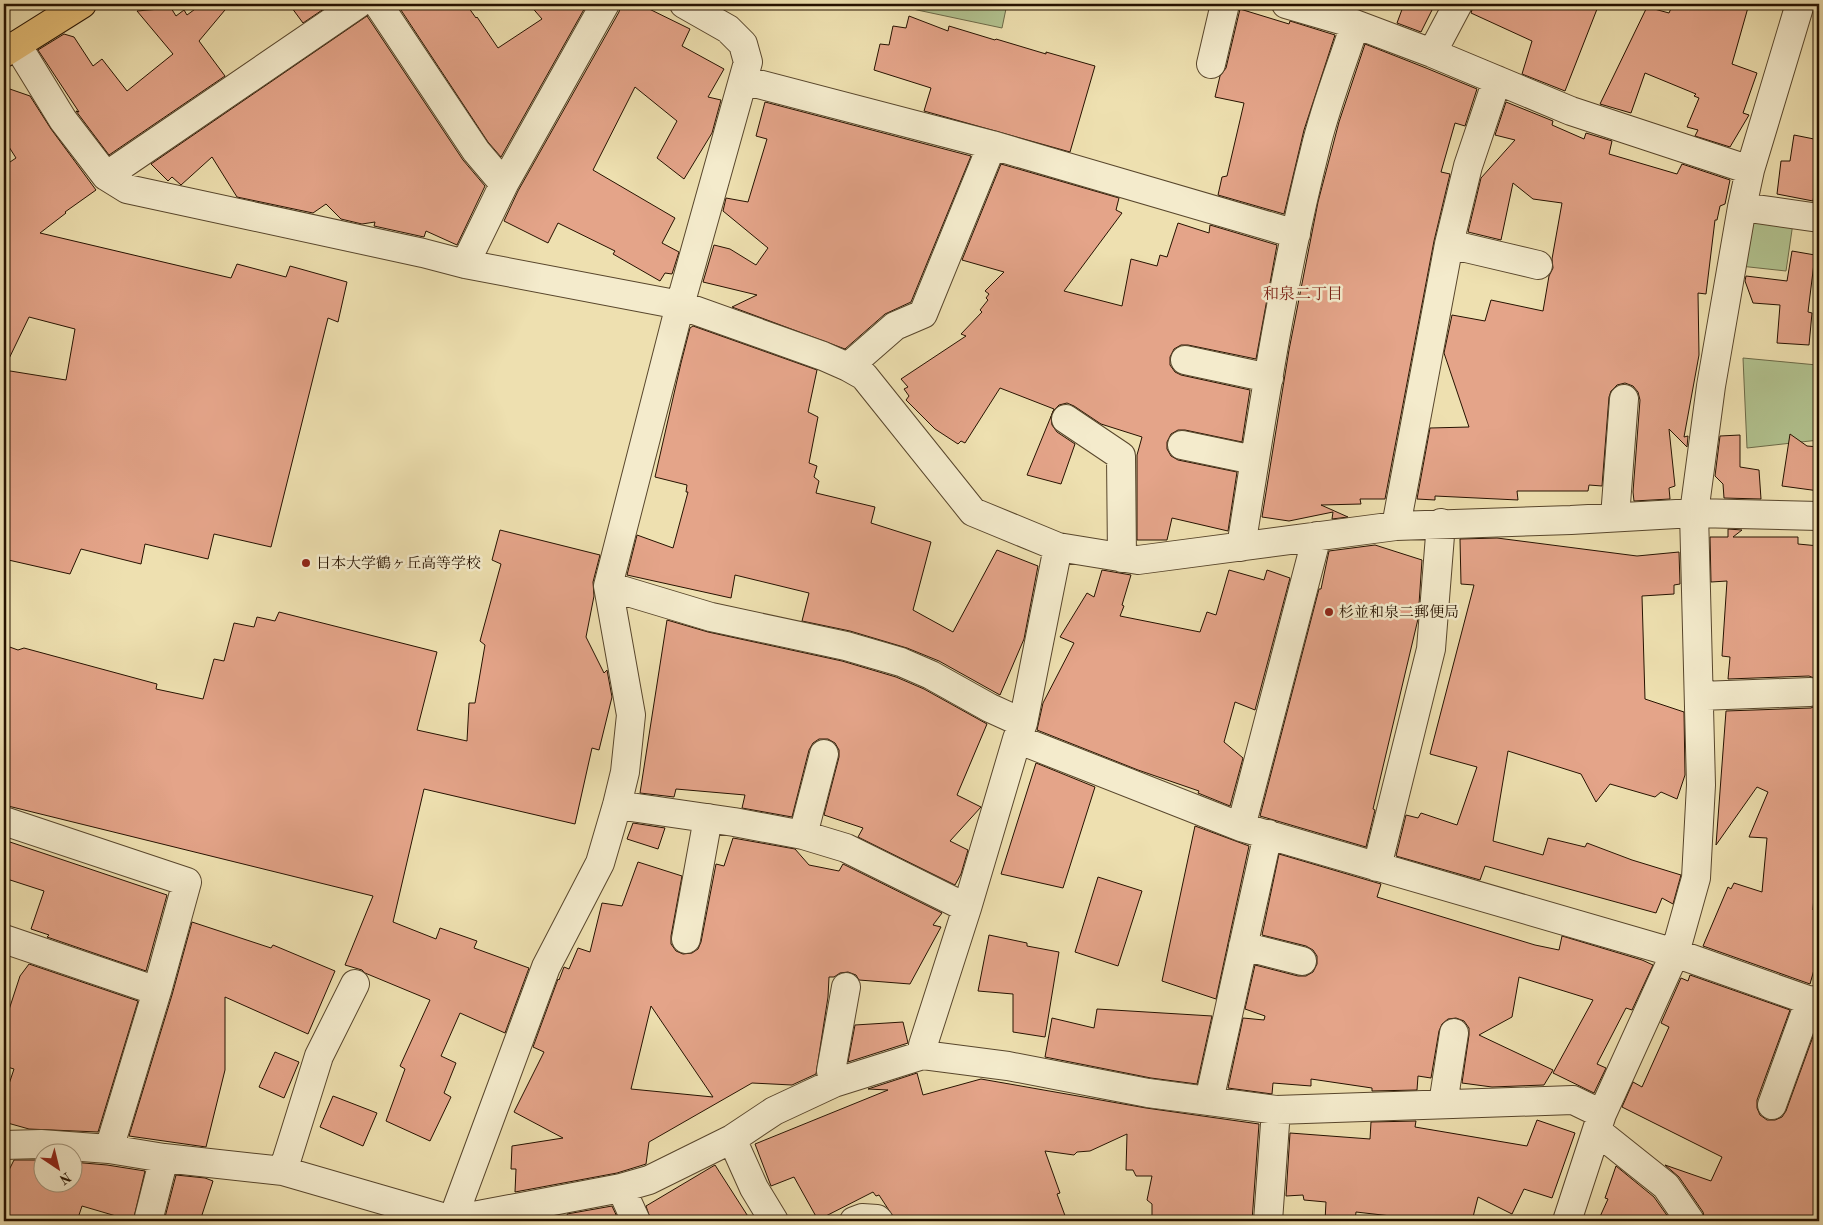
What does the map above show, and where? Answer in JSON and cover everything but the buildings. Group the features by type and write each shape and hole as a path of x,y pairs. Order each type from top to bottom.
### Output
{"main road":[{"path":"10,49 82,4"}],"street":[{"path":"106,176 358,4"},
{"path":"378,4 476,151 504,184"},
{"path":"465,264 504,184 605,4"},
{"path":"452,1221 546,967 600,863 625,772 631,715 608,586 680,305 748,62 743,44 728,29 684,4"},
{"path":"1211,64 1225,4"},
{"path":"1286,4 1355,24 1432,53 1571,112 1750,170"},
{"path":"1432,53 1458,4"},
{"path":"1567,1221 1599,1122 1675,953 1696,878 1701,786 1694,513 1710,386 1742,207 1750,170 1798,5"},
{"path":"1241,547 1268,378 1296,234 1315,148 1355,24"},
{"path":"10,49 106,176 127,189 422,263 465,264 680,305 823,356 864,376 973,512 1058,547 1138,560 1396,526 1441,523 1571,520 1694,513 1819,516"},
{"path":"743,80 992,145 1296,234"},
{"path":"1396,526 1449,244 1468,166 1497,80"},
{"path":"848,367 895,326 923,314 992,145"},
{"path":"1742,207 1819,218"},
{"path":"1449,244 1538,265"},
{"path":"1186,360 1268,378"},
{"path":"1615,517 1624,399"},
{"path":"1066,419 1121,456 1122,558"},
{"path":"1182,445 1254,460"},
{"path":"1378,866 1431,649 1441,523"},
{"path":"1241,827 1317,536"},
{"path":"923,1055 923,1044 967,908 1020,731 1058,547"},
{"path":"608,586 711,617 846,646 901,662 930,675 990,708 1020,731 1241,827 1675,953 1815,1002 1772,1105"},
{"path":"1700,696 1810,692"},
{"path":"803,835 824,754"},
{"path":"617,805 708,818 803,835 846,848 967,908"},
{"path":"686,939 708,818"},
{"path":"4,821 186,882 157,991 109,1149"},
{"path":"1210,1101 1268,834"},
{"path":"4,939 157,991"},
{"path":"1243,946 1302,961"},
{"path":"283,1171 319,1056 356,984"},
{"path":"834,1083 830,1071 846,988"},
{"path":"1444,1104 1454,1033"},
{"path":"4,1145 42,1144 109,1149 164,1158 283,1171 452,1221 621,1188 649,1180 732,1139 774,1111 834,1083 923,1055 1008,1066 1148,1093 1276,1110 1573,1100 1666,1186 1690,1221"},
{"path":"1268,1221 1276,1110"},
{"path":"732,1139 754,1188 774,1221"},
{"path":"148,1221 164,1158"},
{"path":"621,1188 636,1221"},
{"path":"854,1221 862,1218 876,1218 879,1221"}],"green space":[{"path":"889,4 1007,4 1002,28"},
{"path":"1750,218 1793,223 1786,271 1740,266"},
{"path":"1817,298 1819,298 1819,440 1747,448 1743,358 1817,365"}],"place":[{"name":"日本大学鶴ヶ丘高等学校","path":"306,563"},
{"name":"杉並和泉二郵便局","path":"1329,612"}],"district":[{"name":"和泉二丁目","path":"1303,293"}]}
